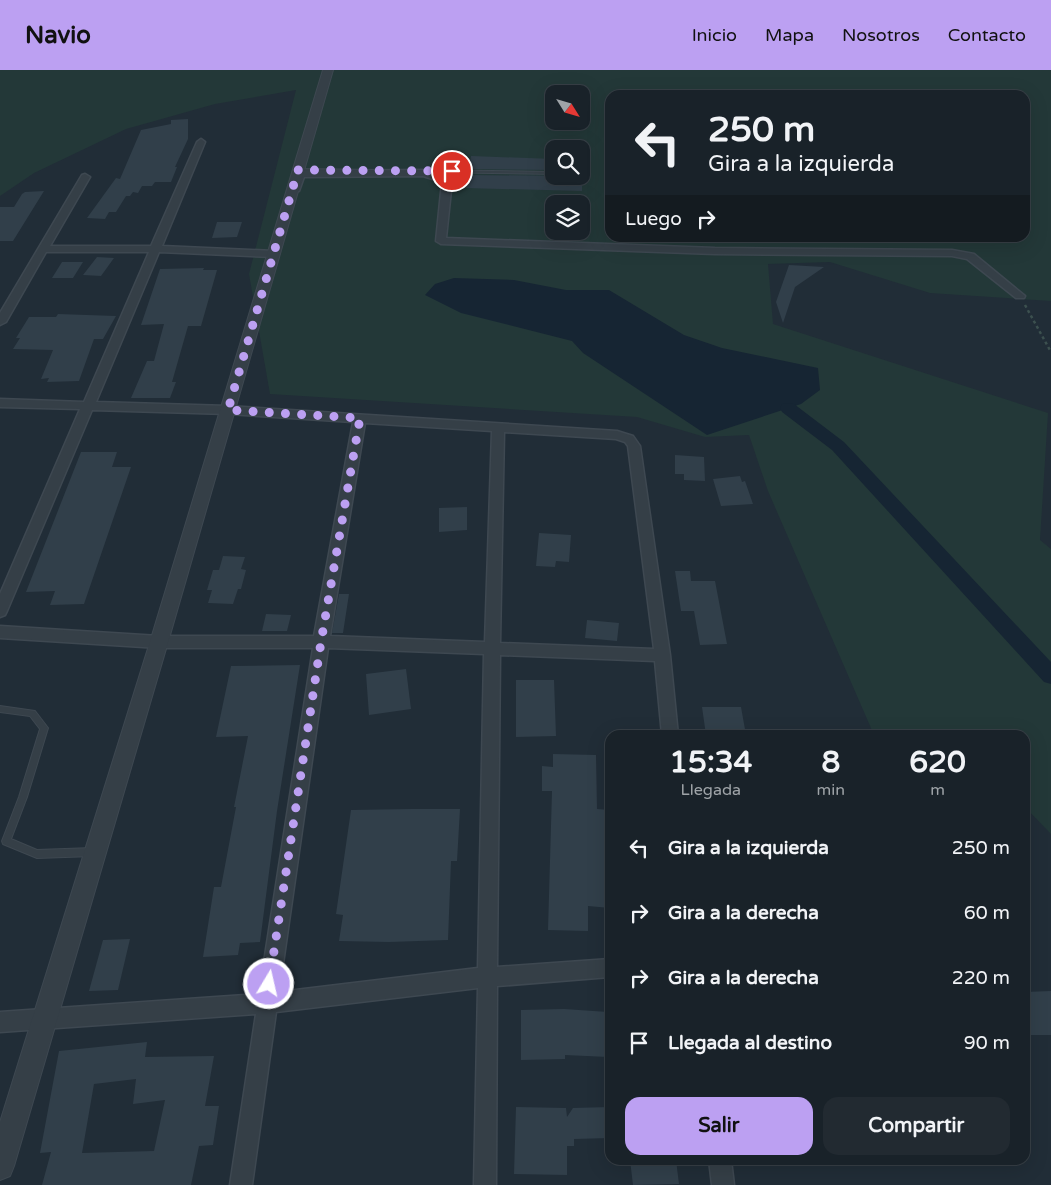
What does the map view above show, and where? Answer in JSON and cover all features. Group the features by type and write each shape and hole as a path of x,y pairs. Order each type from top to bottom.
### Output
{"street":[{"path":"0,1166 43,1019 160,642 328,70"},
{"path":"0,611 201,142"},
{"path":"264,288 290,212 300,174 358,172 424,173 448,181 441,241 715,251 952,253 970,256 1020,296"},
{"path":"0,322 85,177"},
{"path":"42,249 156,249 274,254"},
{"path":"0,403 228,410 617,435 629,440 634,446 636,457 662,655 670,730"},
{"path":"241,1185 266,1004 321,642 360,418"},
{"path":"485,1185 492,648 498,428"},
{"path":"0,632 160,642 321,642 662,655"},
{"path":"0,1022 266,1004 487,977 605,968"},
{"path":"721,1165 723,1185"}],"lane":[{"path":"298,170 545,173"},
{"path":"0,709 32,713 44,728 23,797 6,842 37,854 95,852"}],"path":[{"path":"1020,296 1051,352"}],"green space":[{"path":"0,70 1051,70 1051,301 930,293 830,262 768,264 773,324 1048,413 1040,540 1051,549 1051,834 1030,812 1030,730 872,730 768,491 749,435 705,437 637,417 270,394 249,274 296,90 215,104 126,129 34,173 0,196"}],"water":[{"path":"454,278 514,280 566,290 609,290 684,335 722,348 818,368 820,390 801,404 707,435 583,353 572,341 461,313 425,295 435,284"}],"building":[{"path":"188,119 188,139 175,167 177,167 171,182 155,182 152,186 142,186 138,193 133,192 130,196 126,196 116,212 109,212 105,219 87,218 116,178 120,179 141,130 171,124 171,120"},
{"path":"471,156 545,159 545,170 469,169"},
{"path":"468,175 545,176 545,185 582,185 582,191 465,188"},
{"path":"44,191 13,241 0,241 0,207 14,207 25,192"},
{"path":"217,222 242,222 237,237 212,238"},
{"path":"97,257 114,258 101,276 83,275"},
{"path":"62,262 83,262 73,278 52,278"},
{"path":"789,265 824,267 795,287 783,323 776,302"},
{"path":"204,268 203,270 217,270 201,326 188,326 172,382 176,382 170,398 131,398 147,361 154,361 164,324 141,325 160,269"},
{"path":"58,314 116,316 103,339 94,339 79,381 47,382 49,378 41,379 53,350 13,349 20,338 16,338 29,317 56,317"},
{"path":"81,452 117,452 112,467 131,467 84,604 50,605 55,591 26,592"},
{"path":"675,455 704,457 705,481 684,480 684,474 675,474"},
{"path":"740,476 742,482 745,481 753,504 721,506 713,479"},
{"path":"467,507 467,530 439,532 439,508"},
{"path":"539,533 571,535 569,562 556,561 555,567 536,566"},
{"path":"223,556 245,557 241,569 246,570 241,589 238,589 233,604 208,603 212,590 207,590 213,570 219,570"},
{"path":"675,571 690,571 691,581 715,581 727,644 700,645 694,611 681,611"},
{"path":"339,594 349,594 343,633 332,633"},
{"path":"266,614 291,615 287,631 262,631"},
{"path":"587,620 619,623 617,641 585,638"},
{"path":"300,665 277,811 260,942 240,943 238,955 203,957 214,887 221,887 248,736 216,737 231,666"},
{"path":"406,669 411,709 369,715 366,674"},
{"path":"516,680 554,680 556,736 516,737"},
{"path":"702,707 741,707 745,730 705,730"},
{"path":"553,754 596,755 597,809 605,810 605,908 588,906 588,931 548,930 552,791 542,791 542,766 553,767"},
{"path":"460,809 457,861 451,861 448,940 339,941 343,915 336,914 351,810"},
{"path":"130,939 118,990 89,991 103,940"},
{"path":"1051,991 1051,1035 1030,1035 1030,992"},
{"path":"564,1009 605,1012 605,1057 565,1055 565,1059 521,1060 521,1010"},
{"path":"147,1042 145,1057 214,1056 205,1106 219,1106 213,1145 199,1146 191,1185 42,1185 51,1152 40,1153 59,1051","holes":["136,1079 133,1104 165,1100 154,1151 82,1153 94,1084"]},
{"path":"516,1107 566,1108 567,1117 573,1108 605,1107 605,1138 574,1139 574,1146 567,1146 567,1175 514,1174"},
{"path":"631,1165 677,1165 679,1184 633,1185"}],"waterway":[{"path":"788,408 838,446 1051,676"}],"route":[{"path":"269,984 321,642 360,418 228,410 298,170 452,171"}]}
